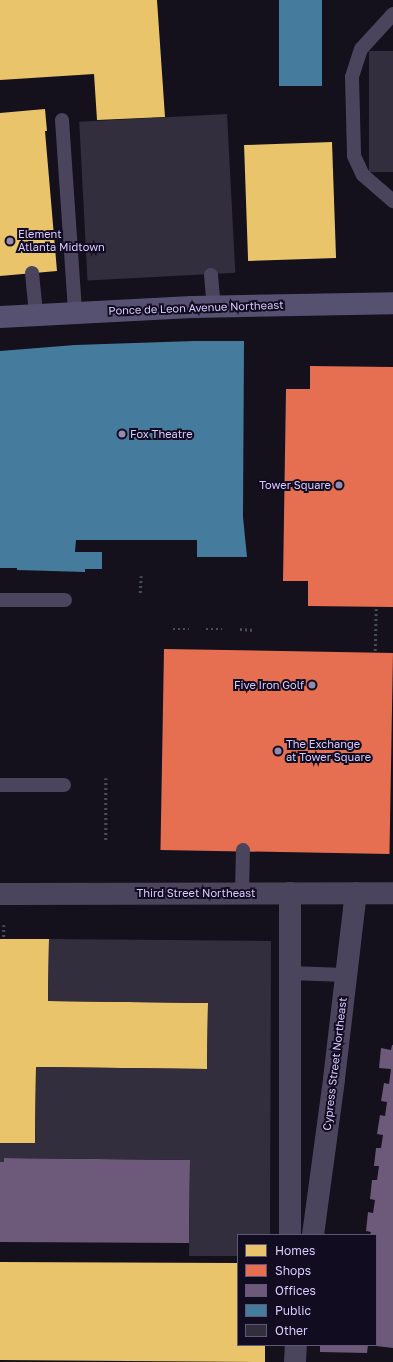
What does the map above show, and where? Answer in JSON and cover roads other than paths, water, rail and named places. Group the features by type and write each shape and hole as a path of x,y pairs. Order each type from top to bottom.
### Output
{"main road":[{"name":"Ponce de Leon Avenue Northeast","path":"0,317 214,306 393,303"}],"street":[{"path":"290,893 290,1234"},
{"name":"Cypress Street Northeast","path":"313,1234 356,893"},
{"name":"Third Street Northeast","path":"0,894 393,893"},
{"path":"295,1362 296,1346"}],"lane":[{"path":"393,14 361,49 352,78 352,85 354,156 364,175 393,200"},
{"path":"62,120 75,312"},
{"path":"32,273 36,314"},
{"path":"211,274 214,306"},
{"path":"0,600 65,600"},
{"path":"0,785 64,785"},
{"path":"242,893 243,850"},
{"path":"289,973 346,975"}],"place":[{"name":"Element Atlanta Midtown","path":"10,241"},
{"name":"Fox Theatre","path":"122,434"},
{"name":"Tower Square","path":"339,485"},
{"name":"Five Iron Golf","path":"312,685"},
{"name":"The Exchange at Tower Square","path":"278,751"}]}
